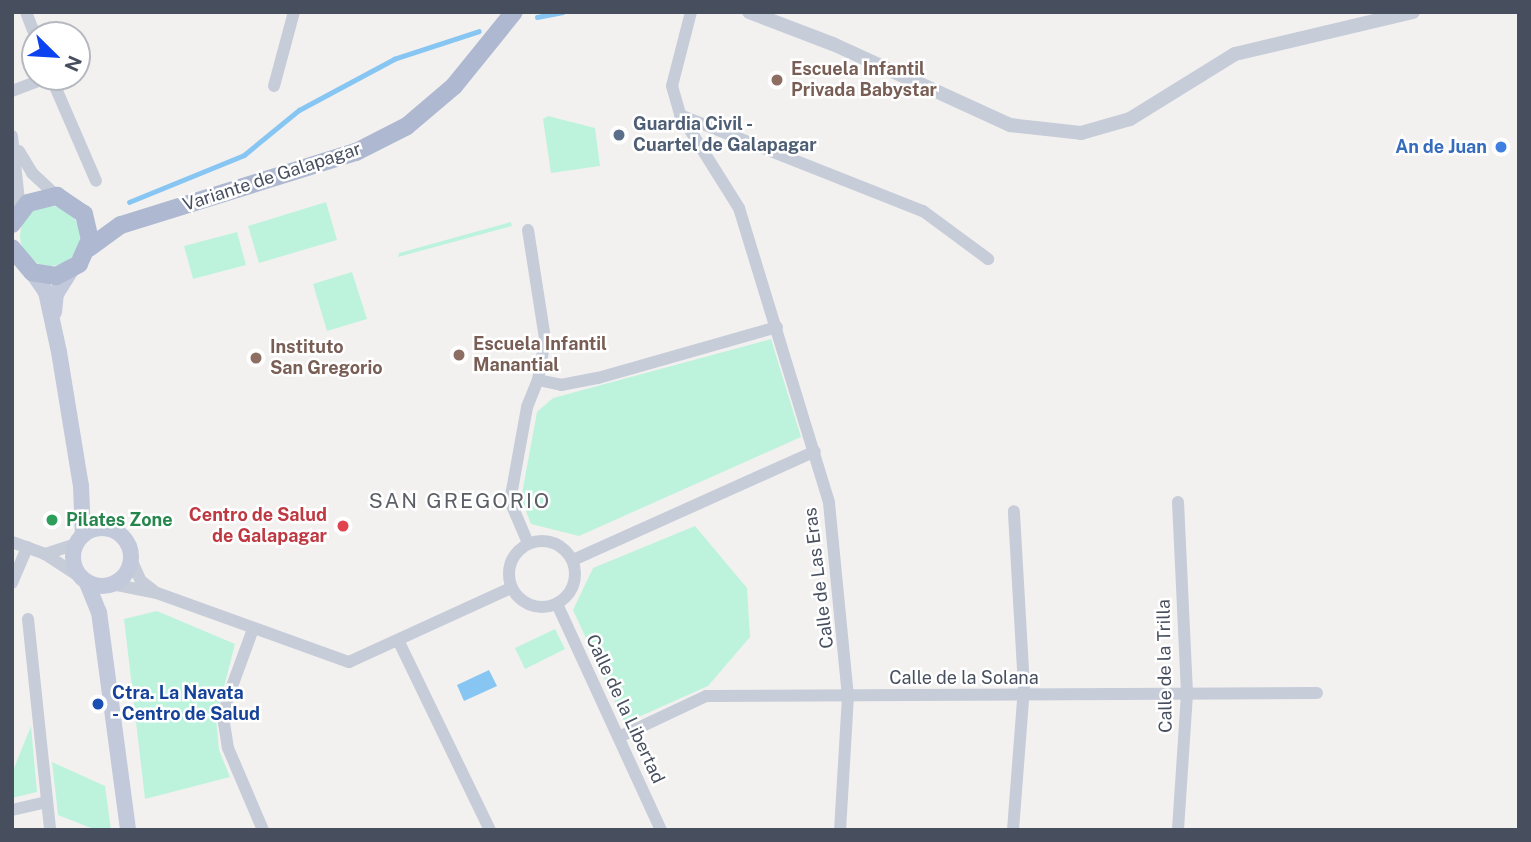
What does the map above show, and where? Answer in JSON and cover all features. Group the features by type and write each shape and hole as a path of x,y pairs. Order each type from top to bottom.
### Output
{"main road":[{"name":"Variante de Galapagar","path":"145,218 356,152 407,126 454,86 514,12"},
{"path":"15,218 37,198 57,197 108,220 145,218"},
{"path":"79,208 88,222 89,247"},
{"path":"54,325 56,295 89,247 110,229 145,218"},
{"path":"14,255 32,272 46,292 54,325 81,486 79,539 72,557 99,612 128,830"},
{"path":"32,272 47,276 71,271"},
{"path":"81,486 92,514 127,542 131,559 123,577 111,585 99,612"},
{"path":"79,539 108,528"},
{"path":"83,580 111,585"}],"street":[{"path":"274,86 294,12"},
{"path":"691,12 672,86 680,114 923,211 988,259"},
{"path":"749,12 833,44 1010,125 1070,133 1110,128 1130,119 1235,54 1413,12"},
{"path":"56,91 96,181"},
{"name":"Calle de Las Eras","path":"680,114 739,208 815,451 838,564 848,696 840,830"},
{"path":"13,137 32,173 57,197"},
{"path":"13,137 15,218"},
{"path":"528,230 545,339 538,380 527,407 510,501 528,543"},
{"path":"538,380 561,385 598,378 777,327"},
{"path":"573,560 815,451"},
{"name":"Calle de la Trilla","path":"1178,502 1187,694 1178,830"},
{"path":"1013,830 1023,694 1014,512"},
{"path":"45,554 79,539"},
{"path":"12,542 45,554 83,580"},
{"path":"554,542 573,560 573,586 557,604 530,605 512,588 510,562 528,543 554,542"},
{"path":"12,583 27,547"},
{"path":"131,559 141,581 157,593"},
{"path":"111,585 157,593 349,662 399,642 512,588"},
{"name":"Calle de la Libertad","path":"557,604 661,830"},
{"path":"28,619 50,830"},
{"path":"253,629 227,700 224,723 228,748 262,830"},
{"path":"399,642 490,830"},
{"name":"Calle de la Solana","path":"619,737 706,696 1317,693"},
{"path":"12,810 47,802"}],"green space":[{"path":"548,116 595,128 600,166 551,173 543,119"},
{"path":"326,202 337,240 259,263 248,226"},
{"path":"50,206 67,211 75,219 80,236 75,253 67,261 50,266 33,261 25,253 20,236 25,219 33,211"},
{"path":"511,222 512,226 398,257 399,253"},
{"path":"237,232 246,265 193,279 184,246"},
{"path":"352,272 367,319 327,331 313,284"},
{"path":"771,339 801,437 579,536 531,524 521,499 537,412 553,398"},
{"path":"695,526 747,588 750,637 708,686 625,723 573,610 593,568"},
{"path":"157,611 235,644 216,718 219,750 230,777 145,799 124,619"},
{"path":"555,629 565,649 525,669 515,648"},
{"path":"31,726 37,792 12,798 12,773"},
{"path":"52,762 105,786 111,830 96,830 58,815"}],"water":[{"path":"489,670 497,686 464,701 457,685"}],"waterway":[{"path":"537,17 563,12"},
{"path":"129,202 244,155 299,110 394,59 479,31"}],"place":[{"name":"Escuela Infantil Privada Babystar","path":"777,80"},
{"name":"Guardia Civil - Cuartel de Galapagar","path":"619,135"},
{"name":"An de Juan","path":"1501,147"},
{"name":"Escuela Infantil Manantial","path":"459,355"},
{"name":"Instituto San Gregorio","path":"256,358"},
{"name":"Pilates Zone","path":"52,520"},
{"name":"Centro de Salud de Galapagar","path":"343,526"},
{"name":"Ctra. La Navata - Centro de Salud","path":"98,704"}],"district":[{"name":"SAN GREGORIO","path":"460,501"}]}
